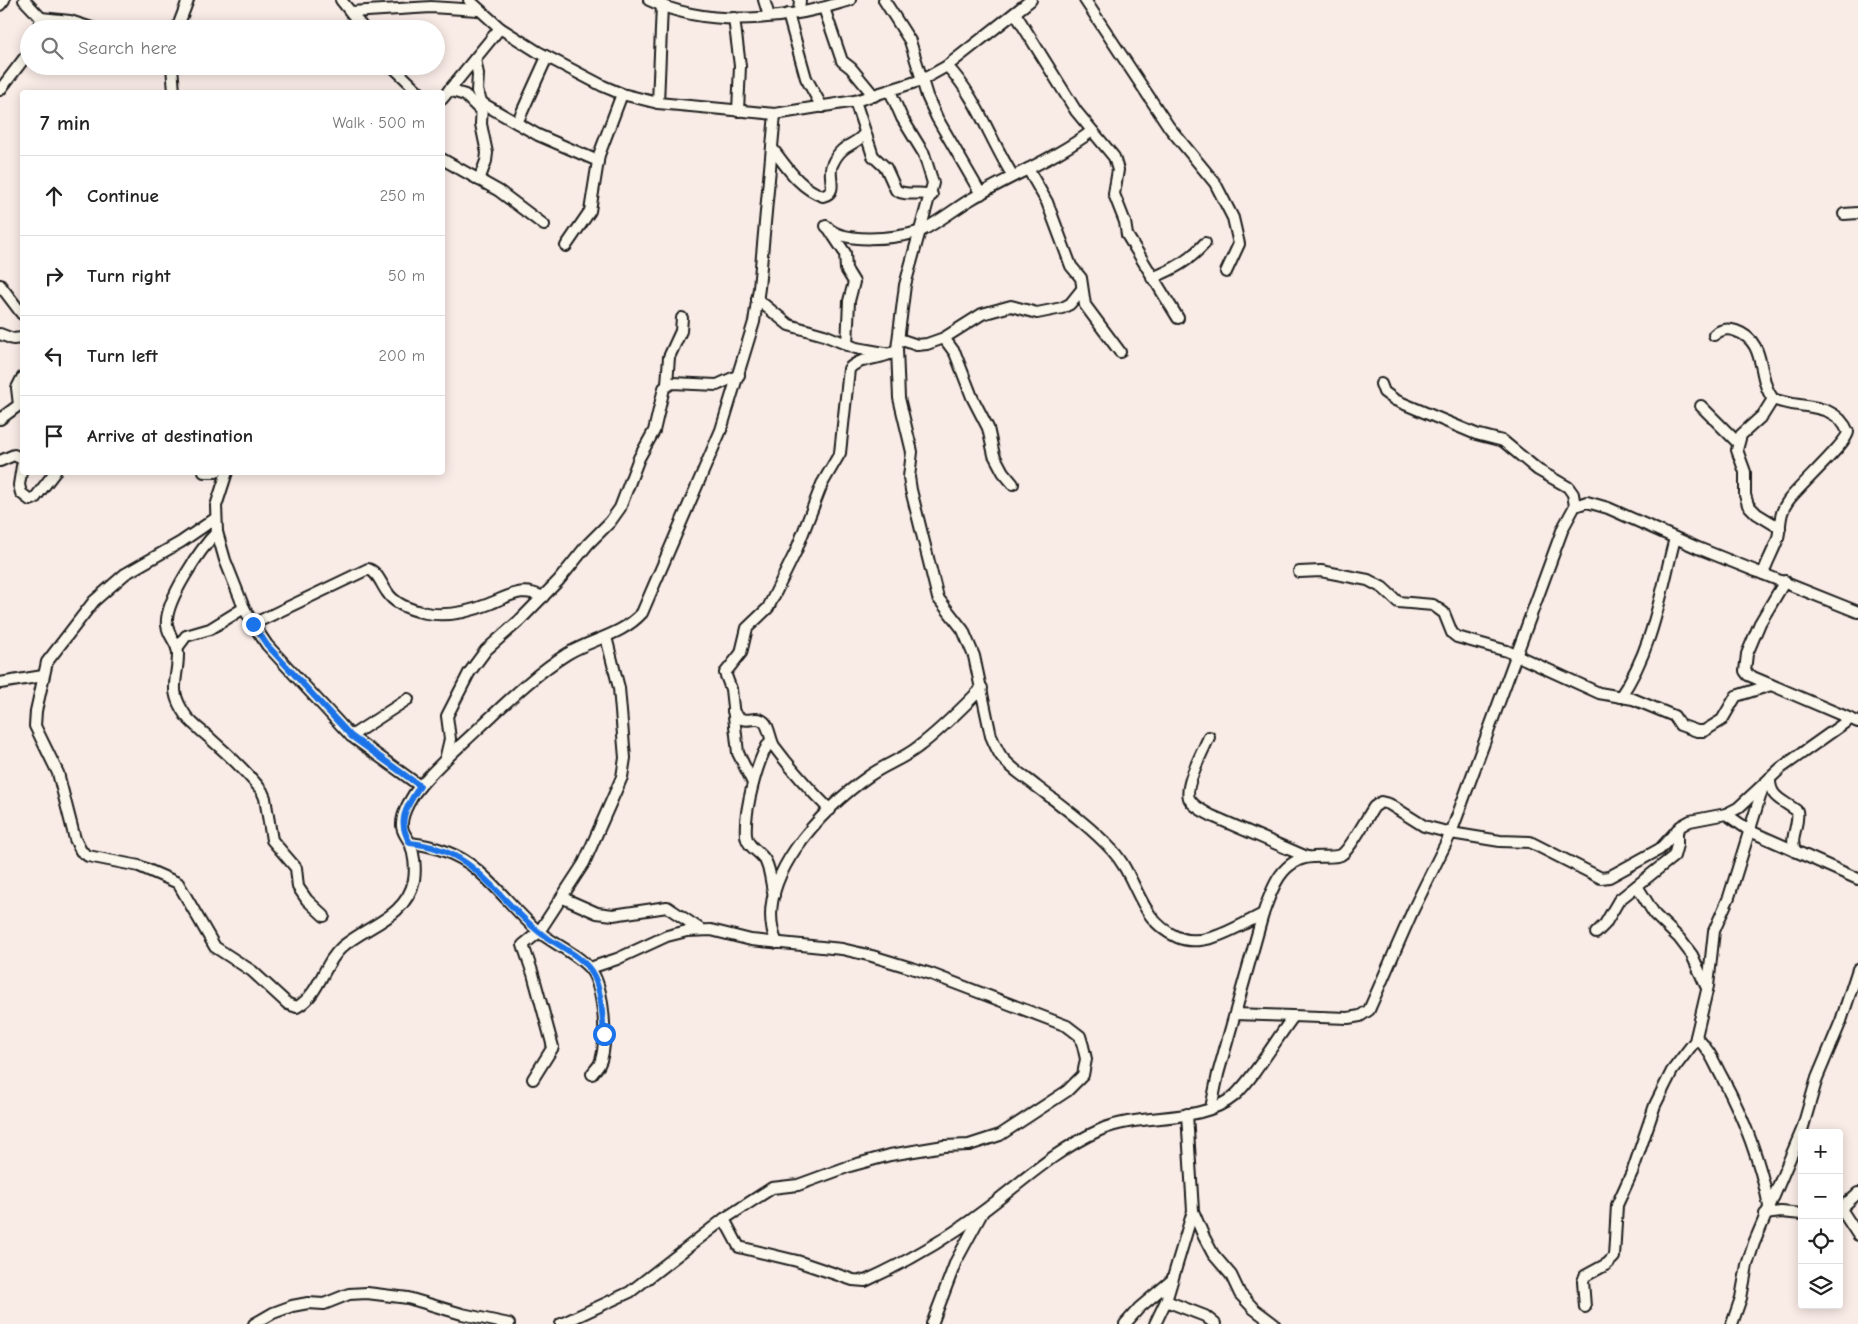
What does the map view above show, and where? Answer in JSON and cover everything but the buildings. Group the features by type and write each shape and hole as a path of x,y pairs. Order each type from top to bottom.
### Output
{"street":[{"path":"0,4 4,0"},
{"path":"24,0 37,20"},
{"path":"180,20 188,0"},
{"path":"341,0 357,20"},
{"path":"469,0 500,28 548,57 622,94 658,103 775,114 855,101 922,80 947,66 1031,0"},
{"path":"649,0 700,14 734,18 788,14 824,8 850,0"},
{"path":"764,0 768,16"},
{"path":"799,12 800,0"},
{"path":"884,0 906,33 937,118 981,194"},
{"path":"1085,0 1169,127 1216,183 1233,218 1239,244 1226,272"},
{"path":"658,103 662,5"},
{"path":"351,12 431,8 478,10"},
{"path":"824,8 842,61 851,68 874,96"},
{"path":"1016,12 1067,97 1114,158 1118,170 1114,194 1125,222 1127,235 1178,318"},
{"path":"788,14 806,78 822,107"},
{"path":"734,18 740,66 738,111"},
{"path":"446,95 500,28"},
{"path":"518,123 548,57"},
{"path":"475,59 477,91 482,107 481,124 487,152 486,161 479,180"},
{"path":"0,90 20,64"},
{"path":"947,66 965,88 1013,176"},
{"path":"173,75 174,90"},
{"path":"401,75 417,90"},
{"path":"890,91 902,118 927,161 934,183 932,195 919,232 902,301 896,348 899,398 912,452 909,477 921,536 938,598 967,638 982,688 992,736 1002,757 1092,831 1114,852 1147,912 1162,929 1178,938 1204,939 1221,934 1263,914"},
{"path":"566,246 590,211 593,202 598,161 622,94"},
{"path":"446,95 465,95 482,107 598,161"},
{"path":"855,101 873,156 886,168 896,190 905,194 919,192 932,195"},
{"path":"216,518 181,542 125,574 105,589 47,662 35,726 58,773 75,839 81,851 88,856 139,866 178,884 215,947 252,971 288,1004 297,1006 306,1002 336,953 351,940 392,916 409,893 414,880 414,858 410,843 402,826 403,819 420,786 445,760 545,669 568,653 606,637 634,621 648,600 714,449 739,375 754,322 775,114"},
{"path":"854,364 846,345 849,301 854,282 846,269 845,253 842,246 829,229 865,238 919,232 981,194 1076,143 1092,131"},
{"path":"772,148 808,189 823,196 829,193 832,188 830,170 837,156 846,146 861,138 865,133"},
{"path":"445,161 499,191 544,225"},
{"path":"1028,169 1047,202 1071,266 1081,278 1085,306 1120,352"},
{"path":"1844,214 1858,213"},
{"path":"1152,278 1179,267 1192,258 1205,243"},
{"path":"0,285 20,311"},
{"path":"757,299 789,325 824,335 846,345 896,348 944,338 982,314 1011,306 1037,313 1062,308 1070,304 1082,289"},
{"path":"445,760 450,739 447,716 468,673 486,650 559,580 588,544 603,531 620,508 639,458 658,422 662,392 667,384 670,350 681,331 682,318"},
{"path":"1714,335 1721,330 1731,330 1744,334 1752,341 1761,363 1766,391 1773,400 1826,410 1842,423 1848,434 1844,443 1828,457 1787,501 1780,514 1778,539 1763,574"},
{"path":"0,334 13,339 20,338"},
{"path":"944,338 956,353 972,396 988,428 994,455 1003,472 1013,484"},
{"path":"753,784 738,753 731,689 725,673 741,653 747,628 762,615 771,601 796,551 822,484 840,453 848,374 854,364 896,348"},
{"path":"667,384 684,382 718,385 739,375"},
{"path":"0,419 19,405 16,388 20,381"},
{"path":"1235,1014 1348,1018 1360,1016 1369,1010 1413,910 1451,833 1515,655 1564,528 1575,506 1573,494 1568,487 1538,470 1503,441 1476,434 1395,400 1384,392 1381,384"},
{"path":"1773,400 1763,415 1741,435 1738,443 1738,455 1745,472 1748,504 1756,514 1780,528"},
{"path":"1701,406 1738,443"},
{"path":"0,461 14,455 20,458"},
{"path":"21,475 20,493 30,500 41,491 53,475"},
{"path":"226,475 216,506 217,532 225,560 244,608 253,624 267,645 351,736 420,786"},
{"path":"1575,506 1587,502 1595,503 1675,538 1858,612"},
{"path":"217,532 189,568 169,613 167,626 177,648 178,656 173,683 180,706 195,726 213,741 262,791 265,798 272,840 296,868 298,887 324,916"},
{"path":"1620,697 1651,632 1661,603 1665,576 1675,538"},
{"path":"253,624 368,569 375,572 387,593 400,605 424,613 444,615 460,613 489,604 515,592 526,591 543,597"},
{"path":"1300,572 1321,571 1368,580 1383,588 1398,602 1427,604 1439,608 1452,633 1458,637 1515,655 1599,693 1633,699 1674,716 1684,728 1704,731 1722,720 1736,696 1771,685"},
{"path":"1785,581 1760,623 1744,666 1748,675 1854,721"},
{"path":"177,648 186,636 210,628 244,608"},
{"path":"534,1079 553,1047 533,974 522,947 539,932 563,898 588,855 619,785 624,768 620,688 606,637"},
{"path":"0,683 43,676"},
{"path":"777,943 772,930 770,916 774,895 785,865 796,845 830,810 869,776 917,748 982,688"},
{"path":"351,736 408,699"},
{"path":"733,711 737,717 743,720 763,720 771,740 806,786 830,810"},
{"path":"1211,1108 1218,1074 1263,914 1281,873 1288,865 1307,858 1335,856 1344,852 1374,807 1380,802 1389,804 1424,826 1451,833 1500,841 1530,842 1602,878 1608,877 1652,854 1664,845 1677,830 1690,821 1726,814 1743,804 1767,780 1854,721"},
{"path":"1209,737 1193,773 1187,793 1188,798 1199,809 1212,816 1307,858"},
{"path":"771,740 766,746 753,784 746,836 750,845 766,862 774,895"},
{"path":"1585,1307 1583,1281 1585,1276 1607,1264 1614,1257 1618,1205 1633,1170 1655,1105 1672,1071 1691,1048 1696,1037 1707,989 1714,931 1729,897 1767,780"},
{"path":"1767,780 1774,796 1797,810 1798,822 1792,842 1796,852"},
{"path":"1726,814 1750,831 1858,879"},
{"path":"1596,933 1605,924 1619,900 1662,868 1674,856 1677,845 1677,830"},
{"path":"410,843 423,844 442,851 475,868 539,932 590,968 596,978 604,1034 599,1065 592,1074"},
{"path":"1637,886 1655,915 1679,938 1692,955 1701,971 1707,989"},
{"path":"563,898 597,914 613,915 667,907 700,929"},
{"path":"561,1324 630,1292 724,1219 772,1188 798,1185 850,1166 890,1155 944,1146 969,1145 1000,1135 1067,1091 1083,1075 1086,1059 1080,1036 1067,1026 930,974 842,949 777,943 700,929 667,936 617,959 590,968"},
{"path":"1732,1324 1741,1298 1748,1259 1806,1120 1817,1078 1841,1021 1858,969"},
{"path":"724,1219 739,1247 796,1261 853,1280 865,1281 933,1247 1062,1150 1099,1130 1116,1123 1187,1114 1211,1108 1234,1096 1293,1017"},
{"path":"1696,1037 1715,1060 1748,1131 1762,1171 1767,1210"},
{"path":"1187,1114 1193,1211 1213,1254 1231,1275 1240,1294 1254,1309 1274,1324"},
{"path":"1843,1206 1858,1193"},
{"path":"1767,1210 1798,1214"},
{"path":"1155,1324 1166,1301 1193,1211"},
{"path":"932,1324 956,1261 982,1212"},
{"path":"1843,1213 1858,1235"},
{"path":"1125,1324 1139,1308 1173,1279"},
{"path":"254,1324 273,1313 292,1306 308,1303 324,1304 348,1294 367,1293 408,1298 462,1314 509,1324"},
{"path":"1166,1301 1205,1316 1215,1324"}],"route":[{"path":"253,624 267,645 351,736 420,786 412,798 403,819 404,833 410,843 423,844 442,851 475,868 539,932 590,968 596,978 604,1034"}]}
